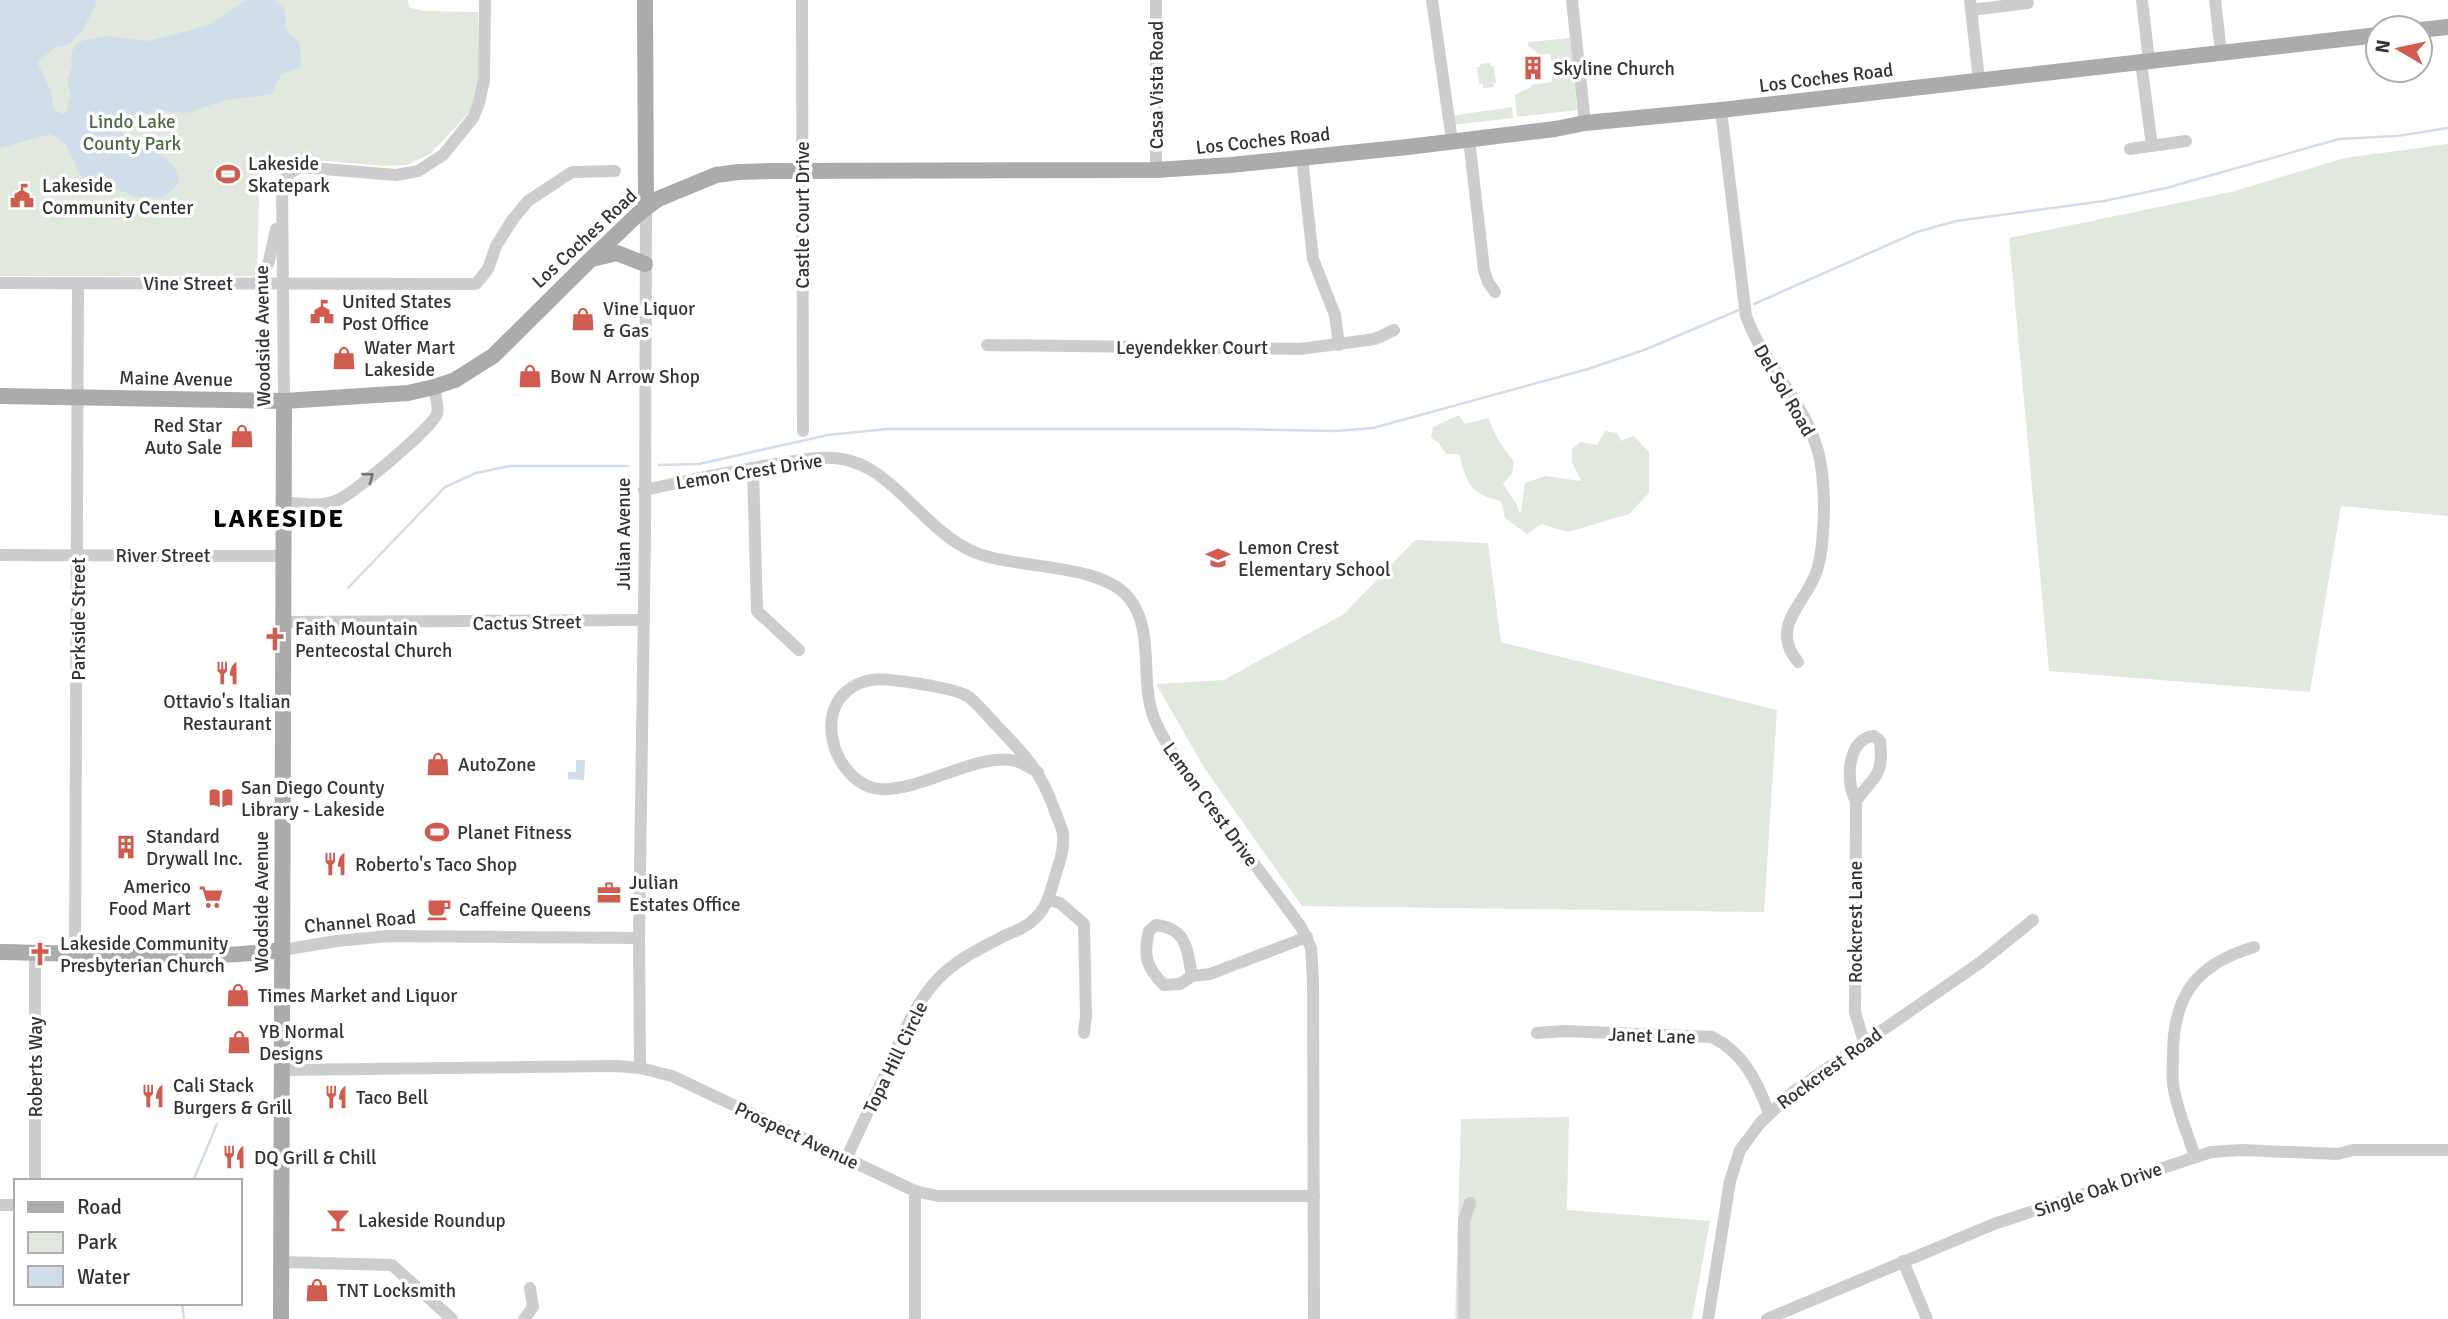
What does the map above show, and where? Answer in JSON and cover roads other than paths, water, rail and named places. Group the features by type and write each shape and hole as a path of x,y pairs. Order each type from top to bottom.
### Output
{"main road":[{"name":"Julian Avenue","path":"645,0 646,206"},
{"name":"Los Coches Road","path":"434,387 454,380 493,356 646,206 672,192 716,176 739,172 802,170 1156,170 1302,158 1555,129 1585,123 2364,37"},
{"path":"590,260 617,253 645,264"},
{"name":"Maine Avenue","path":"0,396 284,401 408,393 434,387"},
{"name":"Woodside Avenue","path":"281,1319 284,401"},
{"name":"Channel Road","path":"0,952 75,955 282,950"}],"street":[{"name":"Woodside Avenue","path":"284,401 282,182 289,173 300,167 396,175 418,171 443,155 473,118 479,103 484,80 485,0"},
{"name":"Castle Court Drive","path":"802,0 803,431"},
{"name":"Casa Vista Road","path":"1156,0 1156,170"},
{"path":"1432,0 1452,141"},
{"path":"1572,0 1585,123"},
{"path":"2142,0 2152,146"},
{"path":"2215,0 2221,52"},
{"path":"1979,80 1971,5 2028,3"},
{"name":"Del Sol Road","path":"1721,110 1746,316 1759,345 1807,425 1820,459 1824,509 1820,560 1812,585 1791,614 1788,625 1790,649 1798,662"},
{"path":"1469,139 1484,270 1495,292"},
{"path":"2130,149 2186,141"},
{"path":"1302,158 1313,259 1318,277 1332,304 1339,345"},
{"name":"Vine Street","path":"0,283 476,284 488,269 496,246 528,201 572,172 615,171"},
{"name":"Julian Avenue","path":"640,1068 646,206"},
{"path":"255,283 261,280 269,261 281,208"},
{"name":"Parkside Street","path":"75,955 78,284"},
{"name":"Leyendekker Court","path":"987,345 1300,349 1375,339 1394,330"},
{"path":"284,502 322,503 338,500 377,472 430,423 437,413 434,387"},
{"name":"Lemon Crest Drive","path":"645,490 815,458 839,458 858,462 886,482 942,533 972,551 993,558 1097,578 1121,590 1132,602 1142,625 1147,692 1156,724 1184,771 1307,937 1313,964 1314,1319"},
{"path":"753,468 757,611 799,650"},
{"name":"River Street","path":"0,555 284,556"},
{"name":"Cactus Street","path":"284,622 644,620"},
{"name":"Topa Hill Circle","path":"847,1157 909,1020 937,980 962,958 1031,923 1045,907 1062,852 1063,834 1046,786 1038,772 1023,751 969,697 953,689 877,678 859,682 844,694 834,709 830,726 833,745 848,769 863,783 877,789 915,785 963,769 1004,760 1018,762 1038,772"},
{"name":"Rockcrest Lane","path":"1856,801 1879,774 1882,763 1880,741 1874,736 1860,741 1854,750 1850,783 1856,801 1855,1012 1864,1042"},
{"path":"1048,900 1060,903 1084,924 1084,1032"},
{"name":"Rockcrest Road","path":"1708,1319 1730,1181 1740,1150 1769,1113 1864,1042 1980,962 2033,920"},
{"path":"1192,976 1186,943 1179,933 1156,925 1149,931 1146,958 1151,972 1164,985 1181,984 1192,976 1210,974 1307,937"},
{"name":"Channel Road","path":"282,950 388,936 639,938"},
{"path":"2195,1157 2174,1085 2174,1027 2177,1010 2192,984 2208,967 2229,954 2254,947"},
{"name":"Roberts Way","path":"35,953 35,1179"},
{"name":"Janet Lane","path":"1537,1033 1565,1031 1712,1037 1728,1045 1737,1054 1760,1089 1769,1113"},
{"name":"Prospect Avenue","path":"282,1070 617,1066 640,1068 671,1076 915,1191 938,1196 1314,1196"},
{"name":"Single Oak Drive","path":"1767,1319 1994,1224 2211,1152 2242,1150 2338,1154 2364,1149 2448,1150"},
{"path":"915,1191 915,1319"},
{"path":"1464,1319 1464,1221 1470,1203"},
{"path":"1903,1261 1927,1319"},
{"path":"282,1262 392,1265 452,1319"},
{"path":"524,1319 533,1307 530,1288"}],"water":[{"path":"0,0 95,0 96,4 84,28 69,45 56,47 37,62 51,91 54,110 63,114 71,96 67,81 72,67 71,55 74,47 81,41 106,36 148,41 210,25 246,0 275,0 285,10 286,29 300,44 301,67 281,74 272,94 222,101 187,113 163,111 141,114 129,119 122,127 125,142 167,159 177,173 179,183 163,198 133,196 80,175 66,145 51,134 0,148"},
{"path":"576,760 585,760 584,780 568,779 568,772 576,772"}],"waterway":[{"path":"1754,304 1917,232 1956,221 2104,201 2166,188 2339,139 2397,136 2448,128"},
{"path":"659,465 699,464 828,435 887,429 1336,431 1373,428 1588,369 1644,350 1739,310"},
{"path":"348,588 445,487 476,473 509,466 628,466"},
{"path":"194,1179 217,1124"},
{"path":"182,1305 184,1319"}],"place":[{"name":"Skyline Church","path":"1533,68"},
{"name":"Lakeside Skatepark","path":"228,174"},
{"name":"Lakeside Community Center","path":"22,196"},
{"name":"United States Post Office","path":"322,312"},
{"name":"Vine Liquor & Gas","path":"583,319"},
{"name":"Water Mart Lakeside","path":"344,358"},
{"name":"Bow N Arrow Shop","path":"530,376"},
{"name":"Red Star Auto Sale","path":"242,436"},
{"name":"Lemon Crest Elementary School","path":"1218,558"},
{"name":"Faith Mountain Pentecostal Church","path":"275,639"},
{"name":"Ottavio's Italian Restaurant","path":"227,673"},
{"name":"AutoZone","path":"438,764"},
{"name":"San Diego County Library - Lakeside","path":"221,798"},
{"name":"Planet Fitness","path":"437,832"},
{"name":"Standard Drywall Inc.","path":"126,847"},
{"name":"Roberto's Taco Shop","path":"335,864"},
{"name":"Julian Estates Office","path":"609,893"},
{"name":"Americo Food Mart","path":"211,897"},
{"name":"Caffeine Queens","path":"439,909"},
{"name":"Lakeside Community Presbyterian Church","path":"40,954"},
{"name":"Times Market and Liquor","path":"238,995"},
{"name":"YB Normal Designs","path":"239,1042"},
{"name":"Cali Stack Burgers & Grill","path":"153,1096"},
{"name":"Taco Bell","path":"336,1097"},
{"name":"DQ Grill & Chill","path":"234,1157"},
{"name":"Lakeside Roundup","path":"338,1220"},
{"name":"TNT Locksmith","path":"317,1290"}],"district":[{"name":"LAKESIDE","path":"279,518"}],"park label":[{"name":"Lindo Lake County Park","path":"132,132"}]}
